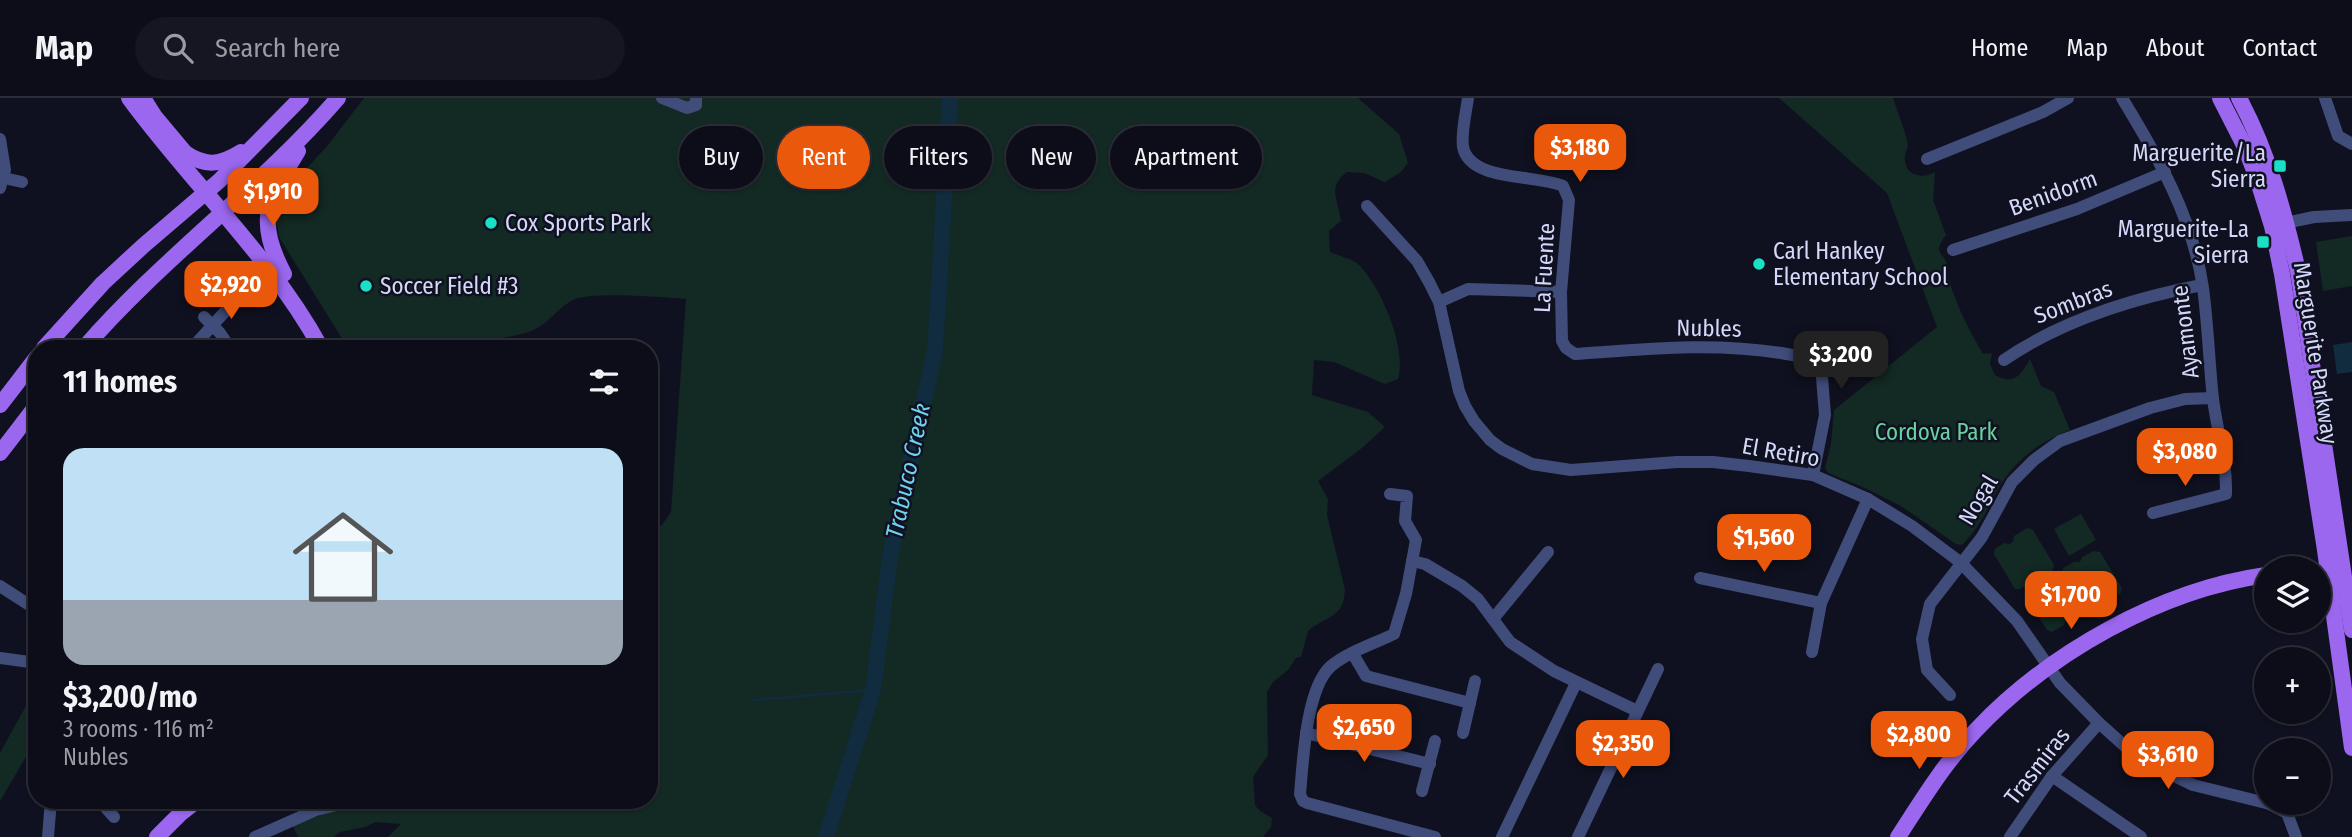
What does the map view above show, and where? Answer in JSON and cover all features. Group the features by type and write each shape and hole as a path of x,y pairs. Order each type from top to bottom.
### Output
{"main road":[{"path":"129,98 167,149 228,209 284,274 306,305 326,340"},
{"path":"143,98 209,190"},
{"path":"51,340 103,283 209,190 301,98"},
{"path":"92,340 163,265 228,209 310,130 338,98"},
{"name":"Marguerite Parkway","path":"2220,98 2245,147 2298,271 2352,748"},
{"name":"Marguerite Parkway","path":"2239,98 2269,165 2279,224"},
{"path":"183,151 204,164 214,164 232,158 271,130"},
{"path":"284,274 268,237 268,207 279,181 310,130"},
{"path":"228,209 282,285 316,340"},
{"path":"0,405 28,369"},
{"path":"0,453 28,417"},
{"name":"Marguerite Parkway","path":"2333,566 2352,630"},
{"path":"1898,837 1936,778 1975,731 2010,697 2048,666 2112,628 2183,596 2224,583 2254,577"},
{"path":"148,837 182,809"},
{"path":"158,837 184,809"}],"street":[{"path":"662,98 687,108 696,104 696,98"},
{"name":"La Fuente","path":"1468,98 1463,145 1468,159 1480,168 1508,176 1552,181 1563,186 1569,200 1561,292 1562,341 1566,348"},
{"path":"1927,159 2043,112 2068,98"},
{"name":"Ayamonte","path":"2122,98 2165,172 2186,225 2202,285 2213,398 2226,473 2226,494 2154,513"},
{"path":"2325,98 2339,136 2352,144"},
{"path":"0,139 5,170 2,183 22,182"},
{"name":"Benidorm","path":"1953,250 2077,209 2165,172"},
{"name":"El Retiro","path":"1367,205 1417,261 1439,302 1459,391 1469,414 1490,440 1532,464 1571,470 1713,462 1813,475 1868,499 1912,526 1960,562 2017,621 2060,683 2138,758 2193,785 2254,800"},
{"path":"2279,224 2352,215"},
{"name":"Sombras","path":"2004,360 2031,341 2105,311 2156,294 2202,285"},
{"path":"1439,302 1468,289 1561,292"},
{"path":"197,340 208,321 231,305"},
{"path":"208,321 223,340"},
{"name":"Nubles","path":"1566,348 1576,354 1709,346 1812,358 1822,365 1825,415 1813,475"},
{"name":"Nogal","path":"1950,695 1927,670 1922,639 1930,604 1982,537 2012,482 2034,460 2060,441 2150,408 2185,399 2213,398"},
{"path":"1390,494 1407,498 1405,520 1416,540 1406,594 1394,634 1338,661 1327,670 1308,715 1300,794 1303,801 1435,837"},
{"path":"1812,652 1821,603 1868,499"},
{"path":"1493,619 1548,552"},
{"path":"1412,561 1425,564 1450,577 1478,599 1510,642 1576,683 1637,710"},
{"path":"1700,578 1821,603"},
{"path":"0,586 28,604"},
{"path":"1353,654 1366,676 1470,703"},
{"path":"0,658 28,661"},
{"path":"1578,837 1657,669"},
{"path":"1463,733 1475,681"},
{"path":"1502,837 1576,683"},
{"name":"Trasmiras","path":"2010,837 2052,776 2099,723"},
{"path":"1306,733 1430,764"},
{"path":"1422,791 1436,741"},
{"path":"2052,776 2141,837"},
{"path":"48,837 50,809"},
{"path":"107,809 114,817"},
{"path":"255,837 322,809"},
{"name":"El Retiro","path":"2288,815 2295,837"}],"green space":[{"path":"364,98 1358,98 1399,134 1408,163 1401,172 1385,182 1364,173 1347,172 1341,178 1335,194 1341,221 1329,231 1330,252 1357,264 1376,289 1396,336 1400,366 1398,379 1385,384 1334,362 1314,360 1312,395 1368,412 1385,427 1318,481 1328,499 1327,515 1345,590 1344,599 1333,615 1308,631 1301,657 1296,658 1267,692 1268,755 1253,777 1255,805 1272,818 1271,827 1263,837 388,837 401,824 376,822 340,832 334,837 298,837 293,826 336,809 658,809 658,528 671,512 686,299 628,295 582,297 566,304 533,330 492,340 343,340 279,237 276,219 280,200 328,145"},
{"name":"Cordova Park","path":"1779,98 1893,98 1908,147 1905,156 1907,168 1914,174 1924,176 1935,172 1933,200 1946,235 1939,249 1947,264 1948,278 1956,300 1973,336 1983,354 1992,353 1990,364 1995,375 2002,378 2016,377 2030,359 2041,386 2054,392 2070,430 2038,446 2012,469 1978,525 1962,545 1956,544 1901,506 1828,473 1825,468 1831,444 1834,410 1937,327 1887,193"},
{"path":"2352,236 2352,286 2323,291 2316,242"},
{"path":"2081,514 2096,540 2069,556 2054,529"},
{"path":"2027,528 2033,530 2054,565 2052,571 2039,578 2035,576 2030,579 2029,584 2015,589 1994,554 1995,549 2004,543 2013,542 2014,536"},
{"path":"2094,551 2100,552 2122,588 2121,593 2109,600 2103,600 2101,605 2089,612 2084,609 2082,615 2071,621 2066,620 2064,625 2052,632 2047,630 2025,595 2026,591 2039,583 2043,584 2054,574 2062,573 2063,568 2080,562 2082,557"},
{"path":"28,702 28,753 0,801 0,753"}],"water":[{"path":"2352,342 2352,372 2337,374 2333,345"}],"waterway":[{"name":"Trabuco Creek","path":"826,837 873,690 891,551 935,351 950,98"},
{"path":"752,700 873,690"}],"place":[{"name":"Marguerite/La Sierra","path":"2280,166"},
{"name":"Cox Sports Park","path":"491,223"},
{"name":"Marguerite-La Sierra","path":"2263,242"},
{"name":"Carl Hankey Elementary School","path":"1759,264"},
{"name":"Soccer Field #3","path":"366,286"}]}
